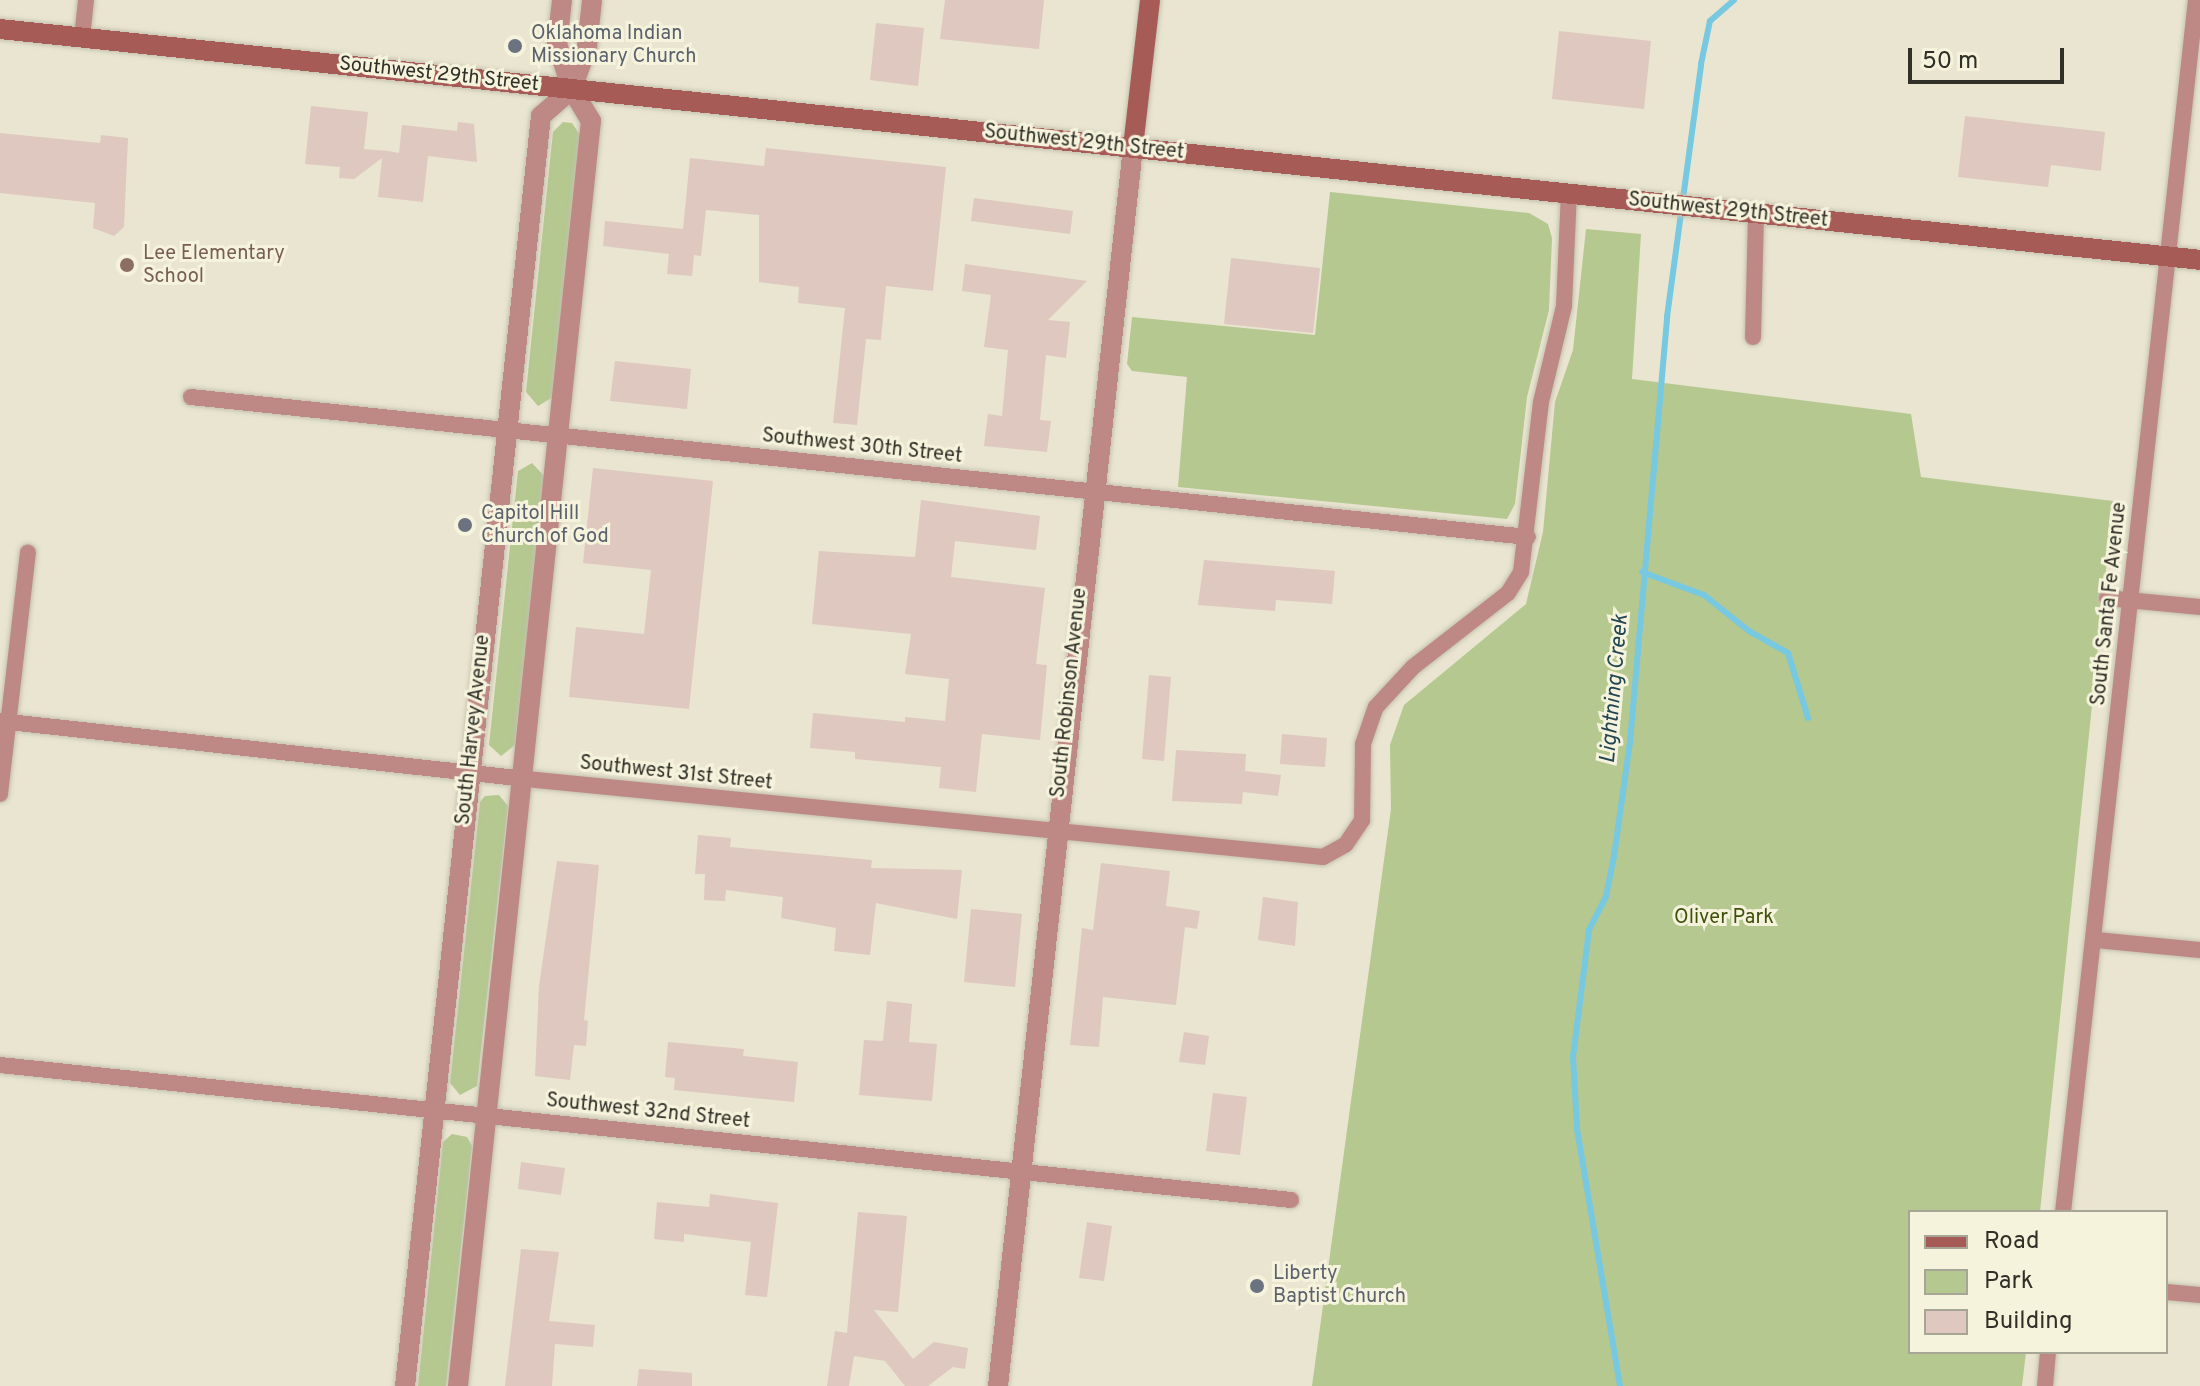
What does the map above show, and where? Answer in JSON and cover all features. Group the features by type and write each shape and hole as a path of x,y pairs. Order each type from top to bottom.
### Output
{"main road":[{"name":"South Robinson Avenue","path":"1133,147 1150,0"},
{"name":"Southwest 29th Street","path":"0,29 2200,260"}],"street":[{"path":"82,38 86,0"},
{"path":"458,1386 526,779 591,121 572,89 557,44 562,0"},
{"name":"South Harvey Avenue","path":"405,1386 541,116 572,89 587,47 592,0"},
{"name":"South Santa Fe Avenue","path":"2063,1210 2096,940 2196,0"},
{"name":"South Robinson Avenue","path":"998,1386 1092,490 1133,147"},
{"path":"1528,537 1541,402 1564,306 1569,193"},
{"path":"1753,337 1756,214"},
{"name":"Southwest 30th Street","path":"191,397 1528,537"},
{"name":"Southwest 31st Street","path":"4,721 526,779 1323,857 1346,844 1362,820 1363,744 1376,707 1413,667 1508,593 1521,572 1528,537"},
{"path":"0,794 4,721 28,553"},
{"path":"2107,598 2200,607"},
{"path":"2096,940 2200,950"},
{"name":"Southwest 32nd Street","path":"0,1065 1291,1200"},
{"path":"2168,1292 2200,1295"},
{"path":"2045,1386 2048,1354"}],"green space":[{"path":"563,122 572,123 580,135 553,397 538,406 526,392 553,132"},
{"path":"1330,192 1529,213 1548,224 1552,238 1549,310 1527,397 1515,504 1507,519 1178,487 1187,377 1132,371 1127,364 1132,317 1315,335"},
{"name":"Oliver Park","path":"1586,229 1641,234 1632,379 1911,414 1921,477 2113,501 2040,1210 1908,1210 1908,1354 2026,1354 2022,1386 1312,1386 1391,809 1390,745 1404,705 1526,604 1543,532 1555,402 1573,350"},
{"path":"532,463 544,476 515,745 501,756 489,745 518,471"},
{"path":"499,795 508,806 477,1086 460,1095 450,1083 480,802 485,796"},
{"path":"452,1134 467,1137 472,1146 446,1386 418,1386 443,1142"}],"building":[{"path":"945,0 1044,0 1039,49 940,39"},
{"path":"876,23 924,28 918,86 870,80"},
{"path":"1559,31 1651,41 1644,109 1552,99"},
{"path":"311,106 368,112 364,149 399,153 402,125 457,131 458,122 474,124 477,162 428,156 423,202 378,197 382,158 354,179 339,178 340,167 305,164"},
{"path":"1965,116 2105,132 2101,171 2051,165 2048,187 1958,177"},
{"path":"0,133 100,143 101,135 128,138 124,227 114,236 93,228 95,203 0,193"},
{"path":"766,148 946,167 933,291 886,286 881,340 866,339 857,425 833,423 845,308 798,303 799,287 759,282 759,215 706,210 701,256 694,255 692,276 667,274 669,254 603,246 605,221 683,229 690,158 764,166"},
{"path":"974,198 1073,211 1070,234 971,221"},
{"path":"1231,258 1320,268 1313,333 1224,324"},
{"path":"965,264 1087,281 1048,320 1070,322 1066,358 1046,355 1040,420 1051,421 1047,452 984,446 988,414 1002,416 1008,350 984,347 991,295 962,291"},
{"path":"615,361 691,369 687,409 610,401"},
{"path":"593,468 713,481 689,709 569,697 576,627 644,634 651,570 583,563"},
{"path":"921,500 1040,516 1036,550 955,541 951,577 1045,588 1036,664 1047,665 1040,740 982,734 976,792 939,788 941,767 855,759 855,752 810,748 813,713 905,722 905,717 945,721 949,679 905,674 911,634 812,624 819,551 915,557"},
{"path":"1204,560 1335,571 1332,604 1276,600 1275,611 1198,605"},
{"path":"1149,675 1171,677 1164,761 1142,759"},
{"path":"1282,734 1327,738 1325,767 1280,764"},
{"path":"1176,750 1246,754 1245,771 1281,775 1278,796 1243,792 1242,804 1172,801"},
{"path":"698,835 731,838 730,847 872,860 871,868 962,870 957,919 876,903 870,955 834,951 836,928 781,918 783,897 726,890 725,901 704,900 705,874 695,874"},
{"path":"557,861 599,865 584,1020 588,1021 586,1046 574,1045 570,1080 535,1076 539,986"},
{"path":"1101,863 1170,871 1166,906 1200,911 1197,929 1185,927 1176,1005 1103,997 1099,1047 1070,1045 1082,928 1093,930"},
{"path":"1263,897 1298,902 1295,946 1258,940"},
{"path":"971,909 1022,914 1015,987 964,982"},
{"path":"887,1001 912,1004 909,1042 937,1044 932,1101 859,1095 864,1040 883,1041"},
{"path":"1184,1032 1209,1036 1205,1065 1179,1062"},
{"path":"668,1042 744,1049 743,1056 798,1062 794,1102 674,1090 675,1078 665,1077"},
{"path":"1213,1093 1247,1097 1240,1155 1206,1151"},
{"path":"521,1162 565,1168 561,1195 518,1189"},
{"path":"710,1194 778,1203 767,1297 745,1295 751,1242 684,1234 684,1242 654,1239 657,1202 709,1207"},
{"path":"858,1212 907,1216 898,1312 874,1310 913,1359 934,1342 968,1348 965,1369 953,1367 928,1386 905,1386 885,1361 854,1356 849,1386 827,1386 835,1331 847,1333"},
{"path":"1087,1222 1112,1226 1104,1281 1079,1278"},
{"path":"521,1249 559,1252 549,1321 595,1325 593,1347 555,1344 552,1386 505,1386"},
{"path":"639,1369 692,1373 692,1386 637,1386"}],"waterway":[{"name":"Lightning Creek","path":"1620,1386 1577,1128 1573,1057 1589,930 1606,896 1630,742 1667,317 1701,64 1710,21 1734,0"},
{"path":"1642,572 1704,595 1749,631 1788,653 1808,718"}],"place":[{"name":"Oklahoma Indian Missionary Church","path":"515,46"},
{"name":"Lee Elementary School","path":"127,265"},
{"name":"Capitol Hill Church of God","path":"465,525"},
{"name":"Liberty Baptist Church","path":"1257,1286"}]}
